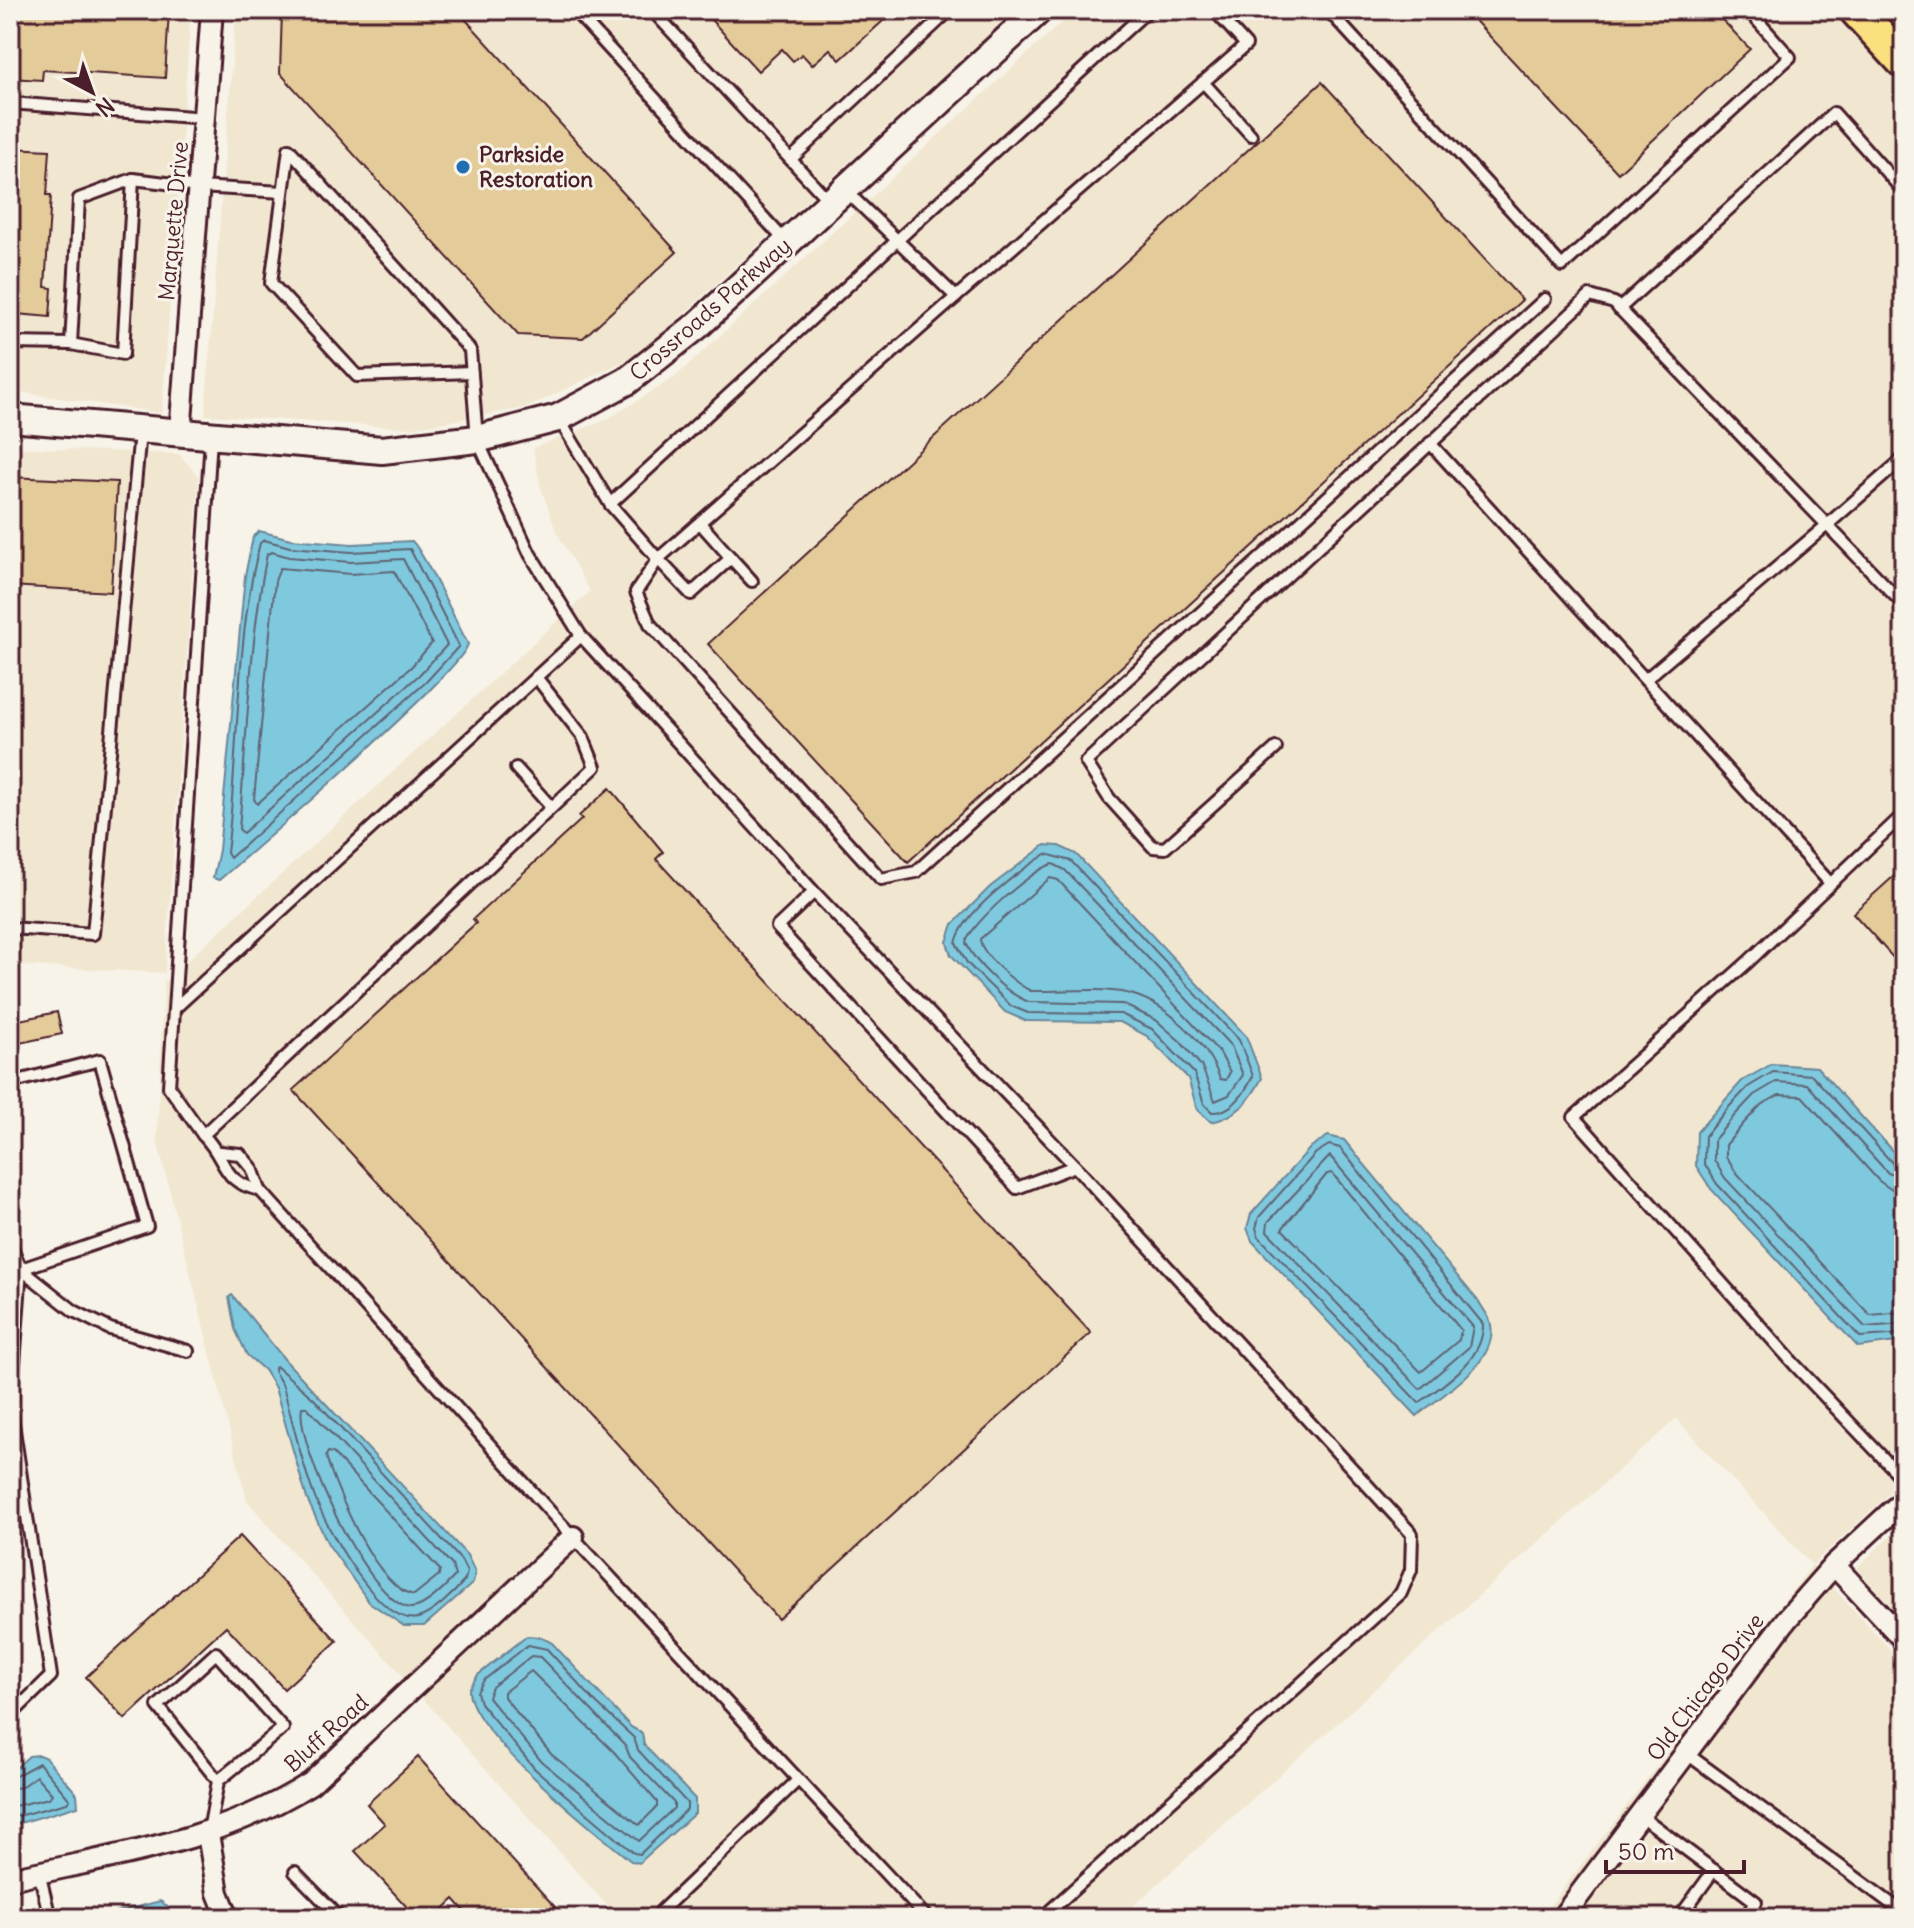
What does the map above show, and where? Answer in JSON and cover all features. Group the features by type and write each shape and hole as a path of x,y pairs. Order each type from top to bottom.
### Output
{"main road":[{"path":"1856,10 1904,62"}],"street":[{"name":"Marquette Drive","path":"180,435 212,10"},
{"name":"Crossroads Parkway","path":"13,420 382,450 477,439 558,418 627,381 698,325 1039,10"},
{"name":"Old Chicago Drive","path":"1562,1918 1786,1620 1834,1565 1904,1500"},
{"name":"Bluff Road","path":"10,1879 208,1834 269,1807 311,1783 573,1537"},
{"path":"1834,1565 1904,1640"},
{"path":"208,1834 218,1893 228,1918"}],"lane":[{"path":"574,10 787,242"},
{"path":"652,10 791,159 896,241 956,297"},
{"path":"791,159 950,10"},
{"path":"610,504 1148,10"},
{"path":"1214,10 1246,45 658,559 636,592 650,624 881,879 916,872 1545,299"},
{"path":"1328,10 1562,266 1790,57 1748,10"},
{"path":"1203,82 1251,135"},
{"path":"10,103 205,118"},
{"path":"1619,309 1834,113 1904,192"},
{"path":"472,372 357,376 271,283 289,149 470,350 472,372 477,439 530,554 581,636 814,892 1075,1166 1412,1534 1411,1570 1401,1593 1042,1918"},
{"path":"10,343 71,344 123,354 133,179"},
{"path":"71,344 79,199 133,179 283,192"},
{"path":"1276,748 1165,848 1153,847 1109,798 1086,762 1590,296 1614,303 1904,605"},
{"path":"558,418 610,504 691,594 731,558"},
{"path":"10,928 93,934 140,432"},
{"path":"211,438 169,1087 203,1135 220,1152 224,1170 240,1186 260,1190"},
{"path":"1430,443 1830,883"},
{"path":"1646,679 1904,458"},
{"path":"700,523 752,581"},
{"path":"175,1008 581,636"},
{"path":"203,1135 595,767 583,737 536,677"},
{"path":"516,768 551,807"},
{"path":"1904,814 1749,961 1574,1117 1795,1365 1904,1480"},
{"path":"814,892 777,927 1017,1188 1075,1166"},
{"path":"10,1083 100,1060 147,1226 21,1269"},
{"path":"220,1152 240,1154 252,1168 260,1190 573,1537 927,1918"},
{"path":"10,1243 21,1269 11,1418 51,1676 10,1716"},
{"path":"21,1269 74,1311 110,1329 188,1351"},
{"path":"208,1834 218,1781 283,1728 216,1653 158,1706 218,1781"},
{"path":"1686,1753 1904,1913"},
{"path":"668,1918 661,1911 798,1780"},
{"path":"1640,1815 1756,1902 1744,1918"},
{"path":"1679,1918 1714,1870"},
{"path":"39,1872 50,1918"},
{"path":"295,1872 340,1918"},
{"path":"320,1918 330,1908"}],"shaded area":[{"path":"10,10 191,10 162,413 10,391"},
{"path":"236,10 1015,10 641,353 526,408 410,428 205,415"},
{"path":"1075,10 1846,10 1904,73 1904,1480 1812,1565 1676,1419 1120,1918 618,1918 247,1501 157,1140 164,982 590,591 556,531 540,485 533,448 606,420 674,378"},
{"path":"10,447 179,454 199,477 165,973 10,965"},
{"path":"1904,1523 1904,1620 1856,1568"},
{"path":"1812,1565 1904,1664 1904,1918 1540,1918"}],"water":[{"path":"259,531 291,539 352,544 412,541 468,644 457,661 396,723 219,880 213,878 219,850 245,576 253,537"},
{"path":"1045,845 1059,846 1076,854 1246,1036 1262,1078 1253,1094 1235,1112 1211,1122 1197,1109 1188,1078 1147,1036 1120,1022 1026,1021 1005,1012 951,955 947,942 953,924 990,887"},
{"path":"1772,1064 1817,1067 1904,1164 1904,1341 1858,1347 1711,1189 1696,1166 1697,1132 1742,1081"},
{"path":"1328,1136 1344,1140 1479,1302 1490,1322 1491,1339 1477,1365 1417,1416 1252,1241 1247,1228 1251,1214 1311,1147"},
{"path":"232,1295 285,1360 467,1555 475,1572 473,1583 424,1626 404,1626 369,1602 328,1544 307,1499 275,1388 264,1370 247,1355 235,1329 229,1297"},
{"path":"527,1636 541,1637 552,1643 631,1727 642,1733 644,1745 695,1799 695,1813 639,1863 631,1861 536,1780 510,1754 474,1707 469,1689 478,1675"},
{"path":"29,1756 46,1758 77,1794 78,1806 10,1826 10,1773"},
{"path":"160,1901 167,1906 172,1918 95,1918"}],"building":[{"path":"10,10 169,10 165,78 43,70 42,80 10,78"},
{"path":"282,10 457,10 677,252 583,338 518,335 280,73"},
{"path":"702,10 895,10 840,60 830,49 812,65 802,54 793,61 782,49 758,71"},
{"path":"1465,10 1713,10 1750,49 1618,173"},
{"path":"1322,82 1522,300 908,862 708,644"},
{"path":"10,148 50,150 47,195 51,195 45,287 52,288 50,317 17,314 18,309 10,309"},
{"path":"10,477 117,482 111,592 10,586"},
{"path":"610,788 663,852 656,859 1091,1333 778,1619 293,1090 476,923 473,919 582,819 579,816"},
{"path":"1904,867 1904,970 1853,913"},
{"path":"57,1012 62,1034 10,1045 10,1022"},
{"path":"240,1536 337,1641 284,1689 226,1626 125,1719 86,1677"},
{"path":"418,1757 555,1907 543,1918 471,1918 454,1899 434,1918 417,1918 355,1851 385,1824 367,1804"}],"place":[{"name":"Parkside Restoration","path":"463,167"}]}
